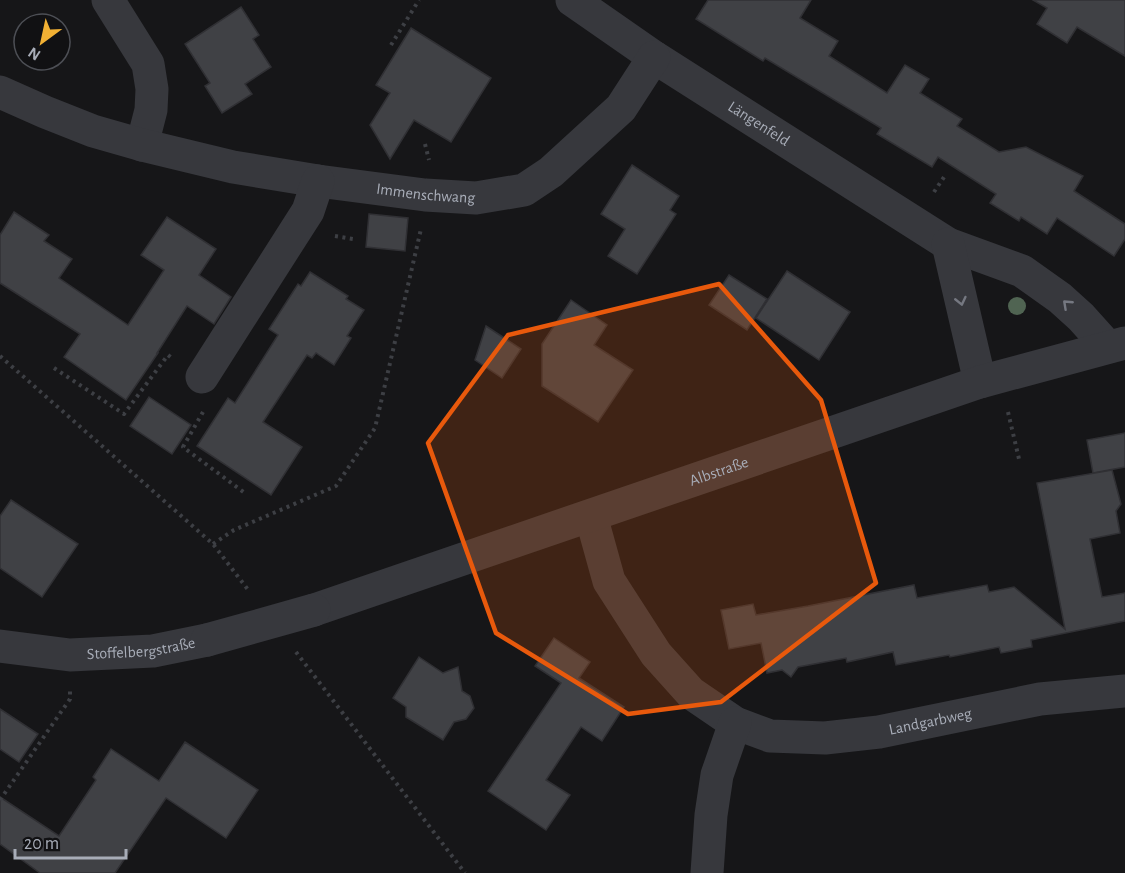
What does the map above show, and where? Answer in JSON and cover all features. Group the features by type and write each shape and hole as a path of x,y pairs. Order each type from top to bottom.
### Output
{"street":[{"path":"108,0 148,64 153,89 151,110 142,145"},
{"name":"Längenfeld","path":"572,0 654,57 948,244 1022,271 1060,298 1116,345"},
{"name":"Immenschwang","path":"0,92 93,131 233,167 425,195 476,198 524,190 550,172 621,108 654,57"},
{"path":"202,377 308,211 318,181"},
{"path":"948,244 980,382"},
{"name":"Albstraße","path":"314,610 980,382 1116,345"},
{"name":"Landgarbweg","path":"591,516 609,581 651,647 691,693 735,723 770,736 825,738 879,732 1040,699 1125,691"},
{"name":"Stoffelbergstraße","path":"0,646 70,655 153,651 207,640 314,610"},
{"path":"707,873 711,814 717,775 735,723"}],"path":[{"path":"392,45 419,0"},
{"path":"213,544 234,530 336,486 375,429 422,222 425,195"},
{"path":"54,368 124,414 168,355 202,377 216,387 183,447 246,494"},
{"path":"1011,423 1019,459"},
{"path":"0,800 70,699 70,655"}],"highlighted area":[{"path":"719,284 821,400 876,583 721,702 628,714 496,633 428,443 508,335"}],"building":[{"path":"708,0 811,0 800,18 838,41 829,56 887,93 905,65 929,79 920,93 962,119 957,126 999,152 1026,147 1083,176 1074,191 1125,224 1125,239 1114,256 1057,218 1047,234 1021,217 1019,221 990,203 996,194 938,157 932,167 877,134 881,128 765,58 763,61 696,19"},
{"path":"1033,0 1125,0 1125,56 1077,27 1067,43 1037,24 1047,8"},
{"path":"241,7 259,35 253,39 271,67 245,84 252,94 222,113 205,86 210,83 185,44"},
{"path":"411,28 491,78 451,142 414,120 390,159 370,125 390,93 376,85"},
{"path":"632,165 679,196 670,210 676,214 637,274 608,256 625,229 601,214"},
{"path":"14,212 49,235 44,241 72,259 59,278 128,325 164,270 141,255 167,217 216,249 199,275 231,297 214,324 187,306 126,400 64,357 80,334 0,283 0,235"},
{"path":"369,214 408,218 405,251 366,247"},
{"path":"787,271 850,312 819,360 756,318"},
{"path":"310,272 348,296 346,299 364,310 347,336 351,338 334,365 316,353 312,358 307,355 263,422 302,447 271,495 197,446 228,398 235,403 278,335 269,329 298,284 301,286"},
{"path":"729,275 767,299 747,330 709,305"},
{"path":"571,300 607,325 594,345 633,370 598,422 542,386 542,344"},
{"path":"486,326 521,349 502,378 475,360"},
{"path":"149,397 191,425 172,454 130,426"},
{"path":"1125,433 1125,467 1093,473 1087,440"},
{"path":"1112,470 1121,504 1116,511 1120,533 1090,539 1102,597 1125,593 1125,621 1031,640 1032,647 1001,653 999,647 896,665 893,652 847,662 846,658 798,667 791,677 782,670 767,673 761,643 729,649 721,610 753,604 756,615 914,585 917,598 987,585 989,592 1014,587 1065,629 1037,483"},
{"path":"11,500 78,544 42,597 0,568 0,516"},
{"path":"554,638 590,662 579,678 624,707 602,741 581,727 546,780 570,795 546,830 488,791 561,683 535,666"},
{"path":"419,657 443,673 458,667 462,691 470,696 474,708 466,719 454,722 443,740 406,717 406,707 393,698"},
{"path":"0,709 38,734 19,762 0,749"},
{"path":"185,742 258,790 226,838 166,798 115,873 40,873 0,844 0,797 59,836 96,780 93,777 111,749 159,781"}]}
